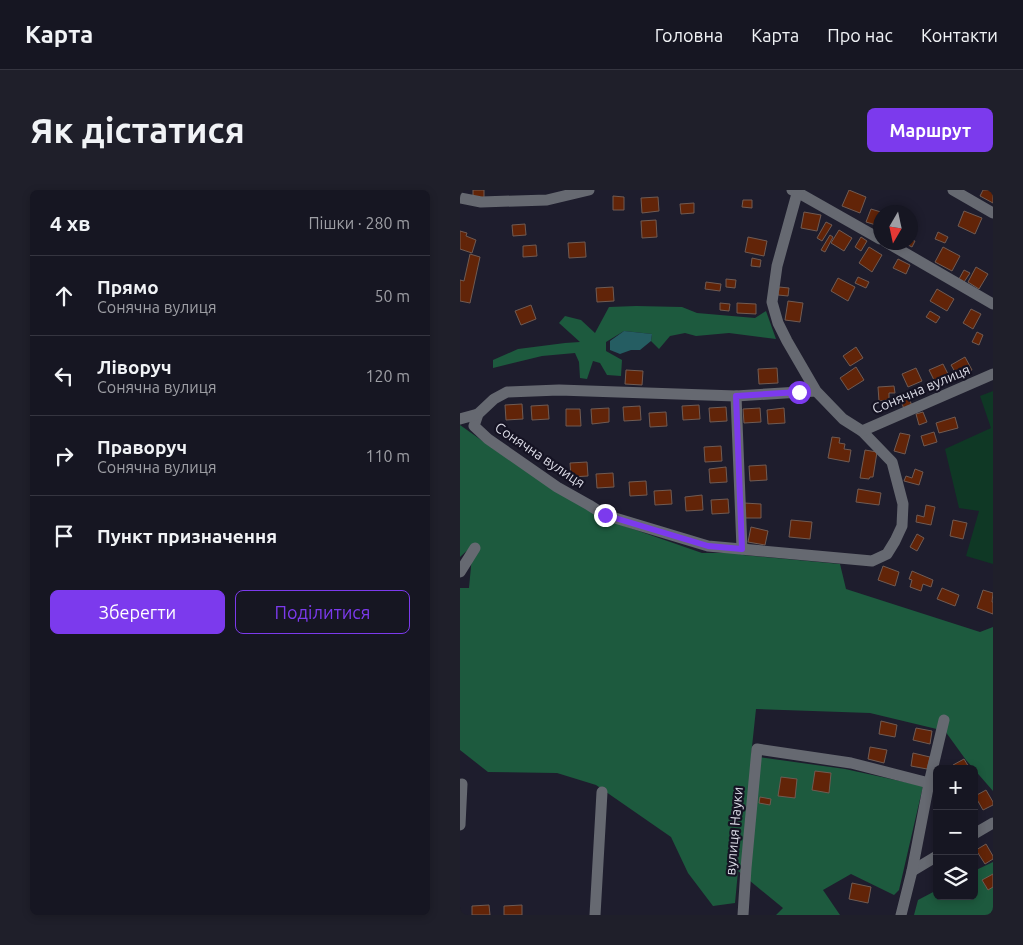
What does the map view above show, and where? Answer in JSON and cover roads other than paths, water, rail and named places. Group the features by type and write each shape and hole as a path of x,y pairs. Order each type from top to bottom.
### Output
{"street":[{"path":"464,190 460,199 481,202 547,200 589,190"},
{"path":"953,190 993,213"},
{"path":"796,191 873,236"},
{"name":"Сонячна вулиця","path":"796,191 777,266 772,302 778,323 816,391 842,419 862,431 892,462 903,504 902,526 887,554 872,561 708,546 605,515 557,487 488,440 474,426 478,414 494,399 507,392 559,390 736,396 816,391"},
{"path":"900,250 993,304"},
{"name":"Сонячна вулиця","path":"862,431 993,374"},
{"path":"736,396 742,549"},
{"path":"460,419 478,414"},
{"path":"460,572 475,548"},
{"path":"901,915 944,720"},
{"name":"вулиця Науки","path":"743,915 757,749 851,763 929,783"},
{"path":"460,825 462,784"},
{"path":"595,915 602,792"},
{"path":"978,832 993,823"},
{"path":"912,872 933,859"}]}
